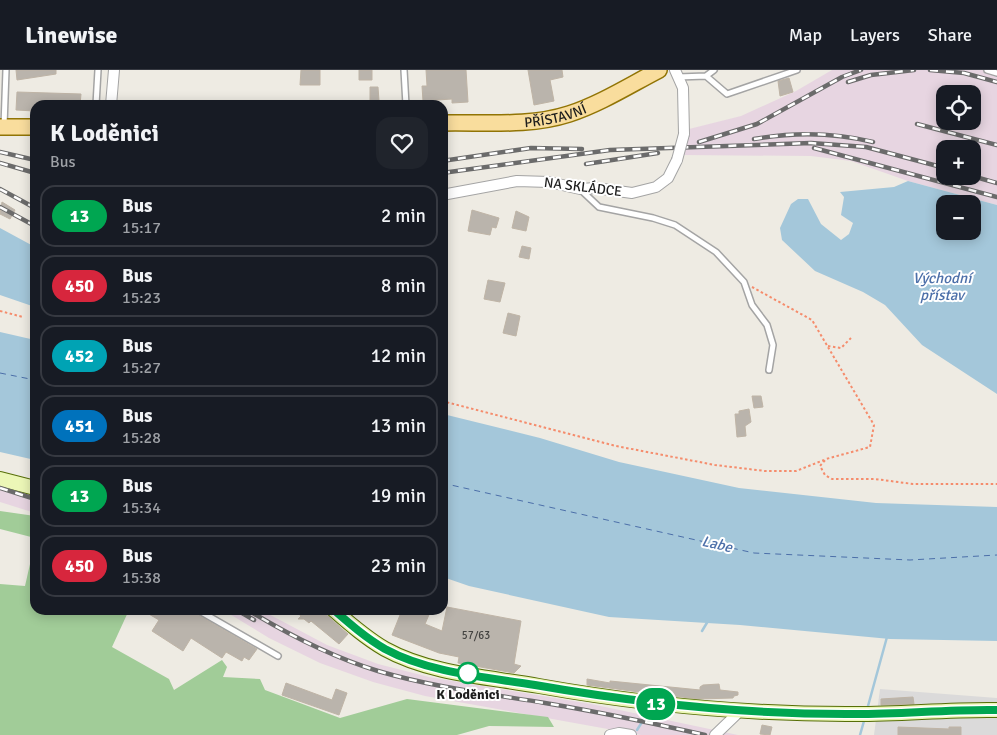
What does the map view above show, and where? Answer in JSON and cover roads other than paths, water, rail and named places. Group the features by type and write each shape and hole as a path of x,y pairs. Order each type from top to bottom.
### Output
{"main road":[{"name":"PŘÍSTAVNÍ","path":"448,123 516,122 570,114 659,70"},
{"path":"2,127 30,128"},
{"path":"0,479 30,487"},
{"path":"340,615 363,635 386,649 426,665 594,696 662,704 741,710 849,714 997,710"}],"street":[{"path":"111,100 114,70"},
{"name":"NA SKLÁDCE","path":"448,195 517,181 549,182 580,189 596,188 632,193 656,187 668,178 677,160 684,134 683,88 676,74"},
{"path":"715,735 741,710"},
{"path":"610,735 619,733 631,735"}],"lane":[{"path":"2,127 6,70"},
{"path":"96,100 98,70"},
{"path":"404,70 406,100"},
{"path":"706,76 714,70"},
{"path":"676,74 706,76 727,94 796,70"},
{"path":"987,70 997,73"},
{"path":"580,189 600,207 653,218 675,225 716,252 744,282 752,305 767,325 773,346 769,370"},
{"path":"207,615 278,656"}],"water":[{"name":"Východní přístav","path":"908,181 960,195 936,195 936,240 981,240 981,201 997,205 997,394 922,345 885,305 863,292 815,271 782,240 780,228 791,204 798,199 808,199 821,224 841,240 849,234 853,223 841,215 844,197 840,192 894,187"},
{"path":"0,228 30,244 30,305 0,295"},
{"path":"0,332 30,339 30,459 0,452"},
{"name":"Labe","path":"448,415 540,438 619,462 739,488 876,503 997,507 997,641 890,639 740,625 609,617 469,586 448,579"}],"waterway":[{"path":"702,631 708,621"},
{"path":"868,706 887,637"},
{"path":"637,730 649,711"},
{"path":"860,735 864,721"}],"railway":[{"path":"699,142 757,124 842,77 861,70"},
{"path":"848,82 871,75 914,70"},
{"path":"930,70 964,73 997,82"},
{"path":"917,124 997,145"},
{"path":"754,139 813,134 843,136 873,142"},
{"path":"448,172 610,150 811,143 866,147 936,166"},
{"path":"448,160 531,148 582,149"},
{"path":"814,148 997,197"},
{"path":"0,152 30,159"},
{"path":"586,164 658,153"},
{"path":"0,163 30,172"},
{"path":"981,179 997,183"},
{"path":"0,189 30,205"},
{"path":"0,207 30,223"},
{"path":"0,488 30,497"},
{"path":"246,615 254,620"},
{"path":"257,615 295,637 327,652 398,677 461,690 605,714 705,735"}],"place":[{"name":"K Loděnici","path":"468,673"}]}
